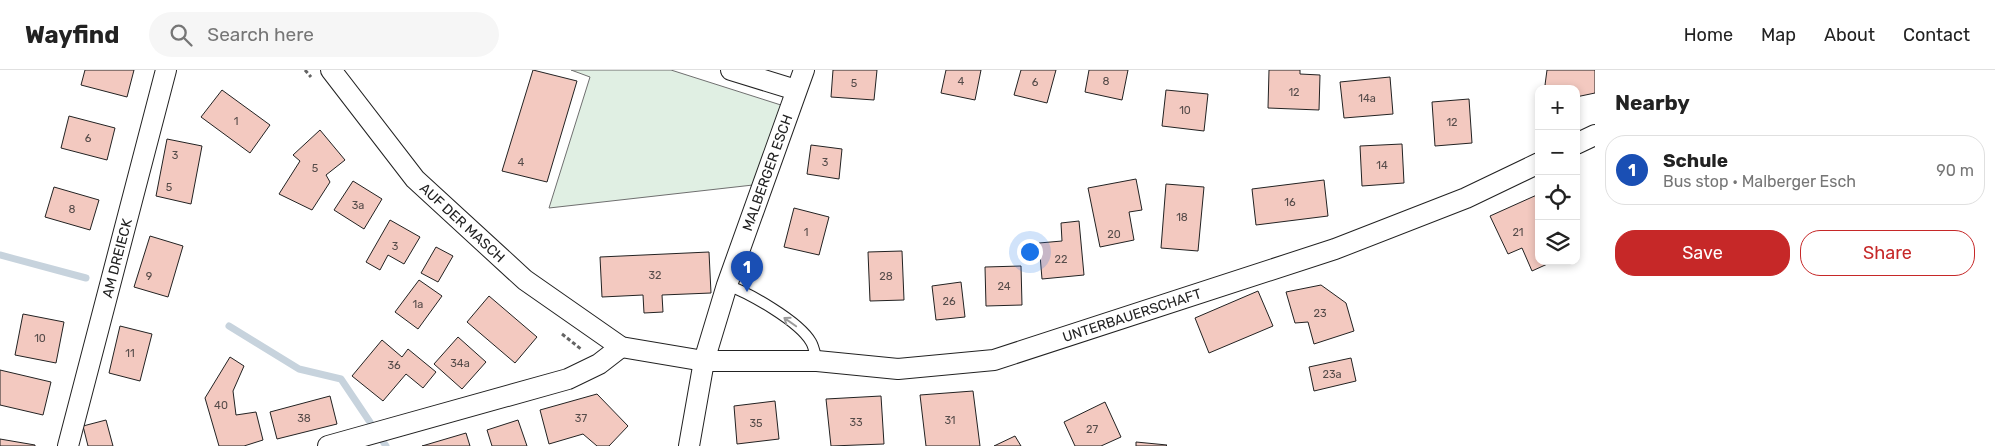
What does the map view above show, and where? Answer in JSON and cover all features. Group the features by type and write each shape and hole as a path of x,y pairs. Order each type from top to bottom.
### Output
{"street":[{"name":"AM DREIECK","path":"68,446 166,70"},
{"name":"AUF DER MASCH","path":"331,70 415,179 526,280 621,347"},
{"path":"732,70 796,90"},
{"name":"MALBERGER ESCH","path":"689,446 704,361 727,285 804,70"},
{"path":"1580,142 1595,135"},
{"name":"UNTERBAUERSCHAFT","path":"621,347 704,361 817,360 898,368 994,360 1335,249 1466,198 1535,165"},
{"path":"328,446 568,379 599,364 621,347"}],"lane":[{"path":"727,285 747,292 803,331 812,343 817,360"}],"green space":[{"path":"571,70 671,70 784,106 753,185 549,208 590,77"}],"building":[{"path":"85,70 134,70 127,97 81,85"},
{"path":"533,70 577,81 547,182 502,171"},
{"path":"833,70 877,70 874,100 831,97"},
{"path":"946,70 981,70 975,100 941,93"},
{"path":"1021,70 1056,70 1047,103 1014,95"},
{"path":"1089,70 1128,70 1122,100 1085,92"},
{"path":"1269,70 1300,70 1300,74 1320,75 1319,110 1268,108"},
{"path":"1547,70 1595,70 1595,93 1580,96 1580,85 1545,85"},
{"path":"1390,77 1393,114 1344,118 1340,82"},
{"path":"222,90 270,125 250,153 201,117"},
{"path":"1166,90 1208,94 1204,131 1162,126"},
{"path":"1469,99 1472,143 1435,146 1432,102"},
{"path":"69,116 115,128 107,160 61,148"},
{"path":"320,130 345,160 326,175 330,182 312,210 279,194 300,161 293,155"},
{"path":"167,139 202,146 191,204 156,196"},
{"path":"1402,144 1404,183 1362,186 1360,146"},
{"path":"811,145 842,149 839,179 807,174"},
{"path":"1136,179 1142,210 1129,212 1134,240 1100,247 1088,188"},
{"path":"1324,180 1328,216 1256,225 1252,189"},
{"path":"353,181 382,199 364,229 334,210"},
{"path":"1166,184 1204,187 1198,251 1161,248"},
{"path":"54,187 99,200 90,230 45,217"},
{"path":"1535,196 1535,265 1545,265 1532,271 1522,248 1508,254 1490,216"},
{"path":"794,208 829,217 819,255 784,247"},
{"path":"390,220 420,237 404,264 388,255 380,270 366,262"},
{"path":"1079,221 1084,275 1042,279 1039,243 1062,241 1061,223"},
{"path":"150,236 183,246 168,297 134,287"},
{"path":"436,247 453,256 438,282 421,273"},
{"path":"902,251 904,300 870,301 868,252"},
{"path":"709,252 711,293 662,295 663,312 644,313 643,295 602,297 600,257"},
{"path":"1021,266 1022,305 986,306 985,267"},
{"path":"419,280 442,296 418,329 395,312"},
{"path":"961,282 965,317 936,320 932,286"},
{"path":"1321,285 1346,303 1354,331 1314,344 1308,322 1295,323 1286,292"},
{"path":"1258,291 1273,326 1209,353 1195,318"},
{"path":"489,296 537,337 515,363 467,322"},
{"path":"23,314 64,322 56,363 15,355"},
{"path":"120,326 152,334 140,381 109,373"},
{"path":"458,337 486,362 462,389 434,364"},
{"path":"382,340 402,357 408,349 436,372 423,388 406,374 383,401 352,376"},
{"path":"230,357 244,366 233,391 236,415 256,412 263,440 244,446 219,446 205,398"},
{"path":"1351,358 1356,381 1314,391 1309,367"},
{"path":"0,370 51,382 43,415 0,405"},
{"path":"973,391 980,446 926,446 920,395"},
{"path":"597,394 628,426 609,446 597,446 583,434 549,444 540,410"},
{"path":"330,396 337,424 277,439 270,412"},
{"path":"881,396 884,444 831,446 826,399"},
{"path":"775,401 779,439 737,444 734,406"},
{"path":"1105,402 1121,437 1101,446 1075,446 1064,422"},
{"path":"106,420 113,446 88,446 83,426"},
{"path":"518,420 527,446 492,446 487,430"},
{"path":"466,433 470,446 422,446"},
{"path":"1015,436 1021,446 994,446"},
{"path":"0,439 35,445 35,446 0,446"},
{"path":"1136,442 1167,445 1136,446"}],"waterway":[{"path":"0,255 86,278"},
{"path":"229,326 299,369 341,379 386,446"}],"place":[{"name":"Schule","path":"747,292"}]}
